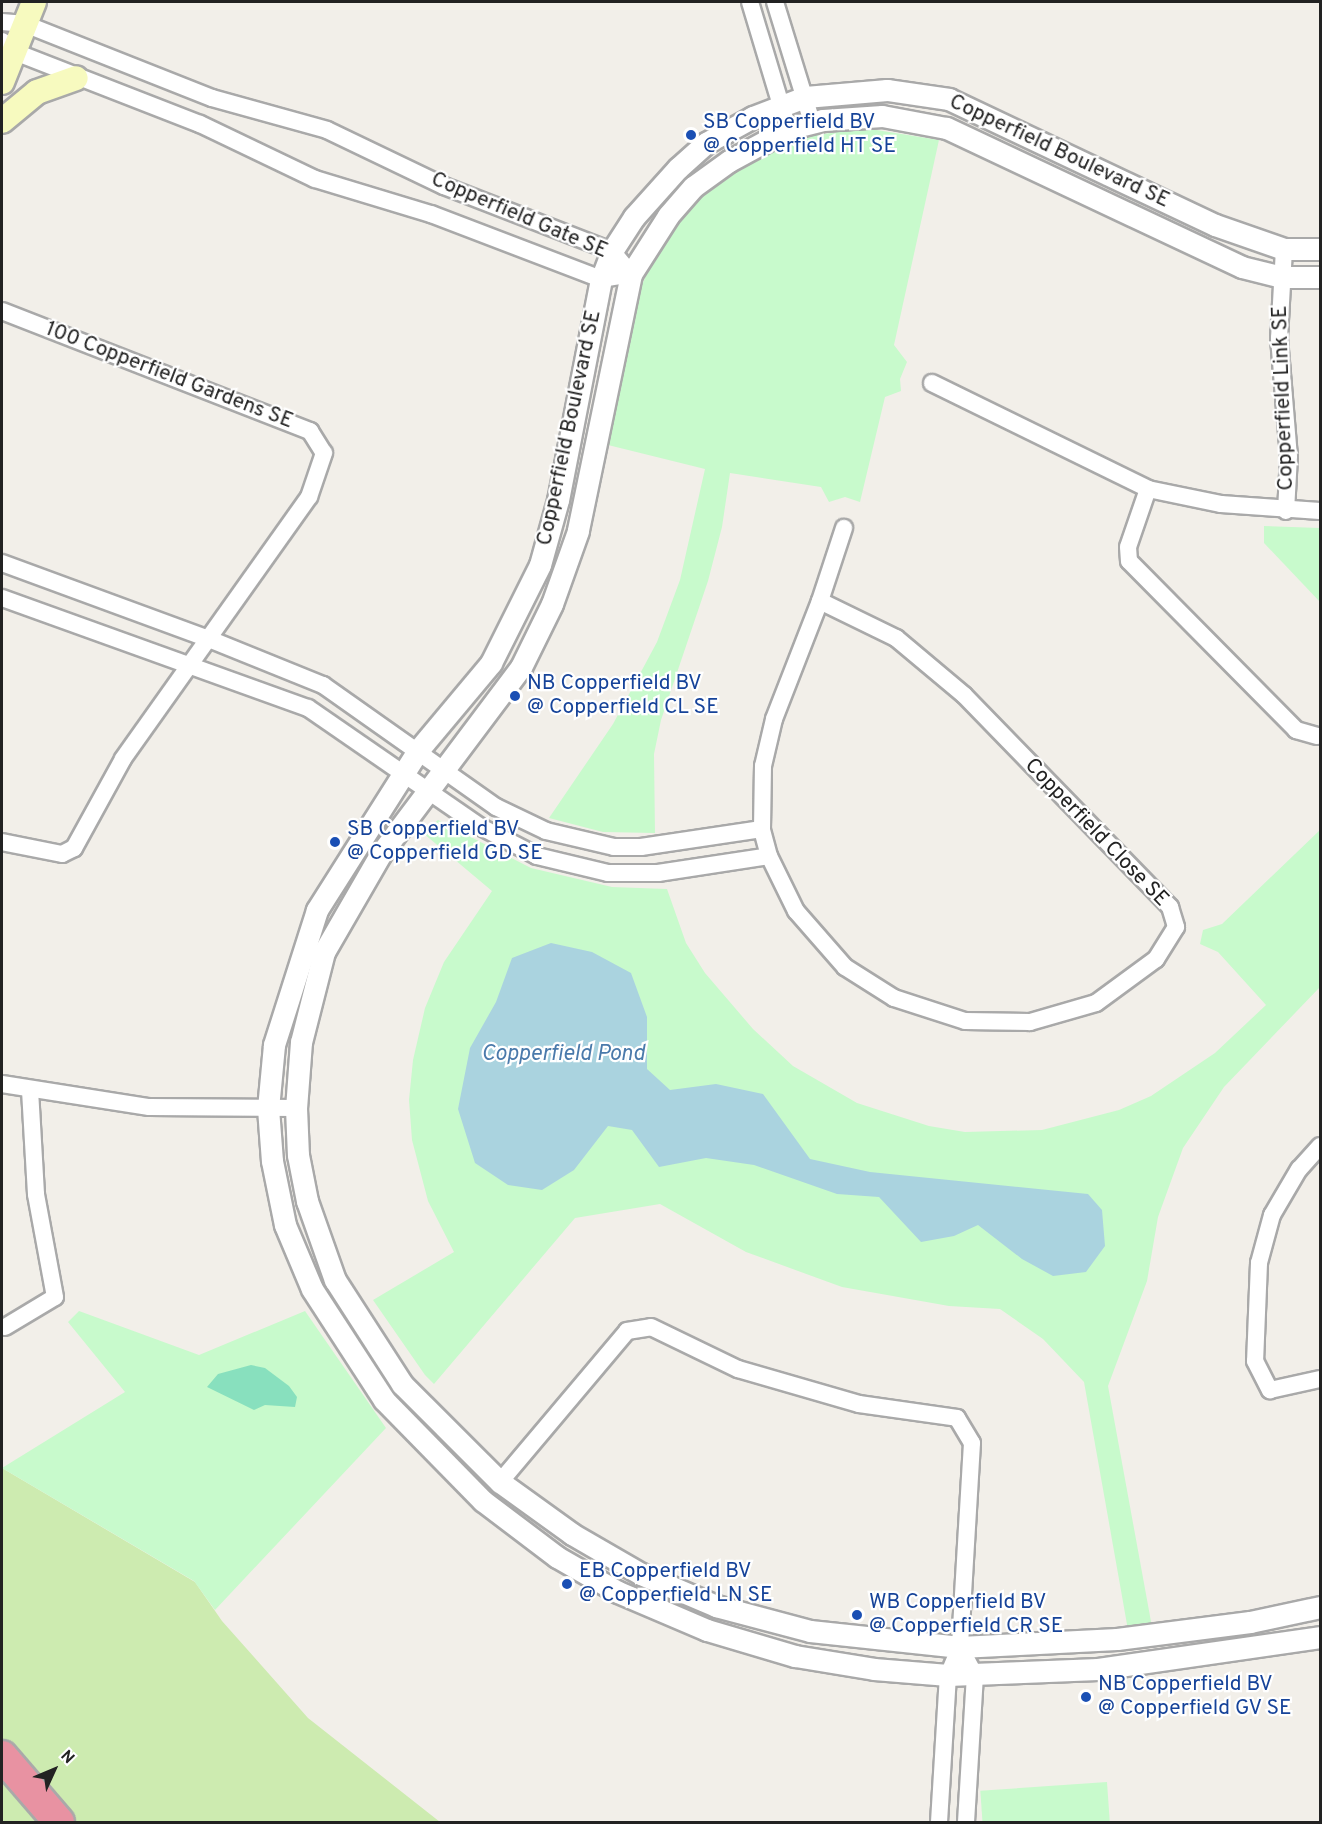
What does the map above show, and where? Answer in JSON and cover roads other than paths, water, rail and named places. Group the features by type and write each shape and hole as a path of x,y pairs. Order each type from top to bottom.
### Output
{"highway":[{"path":"2,1755 59,1822"}],"main road":[{"path":"2,82 13,23 34,2"},
{"path":"2,121 38,92 76,78"}],"street":[{"path":"750,2 788,129"},
{"path":"775,2 812,122"},
{"name":"Copperfield Gate SE","path":"13,23 212,98 327,130 444,186 612,251 631,274"},
{"name":"Copperfield Gate SE","path":"8,47 76,78 200,124 315,179 431,214 601,279 631,274"},
{"name":"Copperfield Boulevard SE","path":"1320,249 1284,249 1215,225 949,99 887,90 804,98 780,105 706,143 678,168 634,217 612,251 601,279 554,516 540,565 491,663 419,749 317,910 274,1045 268,1108 272,1161 285,1225 312,1289 384,1400 483,1501 557,1557 618,1592 706,1630 795,1656 874,1669 948,1675 1098,1670 1320,1637"},
{"name":"Copperfield Boulevard SE","path":"1320,278 1282,277 1204,252 946,128 882,116 812,122 788,129 729,161 693,187 668,216 631,274 580,521 552,604 521,667 380,855 324,952 301,1042 296,1108 298,1155 307,1201 335,1280 351,1310 402,1384 500,1482 572,1534 642,1574 716,1606 810,1631 960,1647 1117,1639 1250,1622 1320,1607"},
{"name":"Copperfield Link SE","path":"1284,249 1279,338 1289,456 1286,512"},
{"name":"100 Copperfield Gardens SE","path":"2,311 310,431 324,453 309,497 210,639"},
{"path":"932,383 1148,489 1221,504 1286,512 1320,511"},
{"path":"1148,489 1128,547 1129,561 1296,730 1317,736"},
{"path":"554,516 580,521"},
{"path":"820,601 844,528"},
{"path":"2,563 210,639 323,685 419,749 496,807 546,831 614,847 697,842 762,829"},
{"path":"2,598 308,708 478,826 537,856 608,873 658,873 769,856"},
{"name":"Copperfield Close SE","path":"820,601 896,638 964,695 1170,907 1176,927 1156,959 1096,1003 1030,1022 965,1021 894,998 845,967 796,910 769,856 762,829 764,766 774,719 820,601"},
{"path":"2,842 62,854 74,848 123,759 189,664 210,639"},
{"path":"2,1084 148,1107 296,1108"},
{"path":"4,1327 55,1297 36,1194 30,1089"},
{"path":"1320,1146 1299,1169 1272,1215 1260,1263 1255,1361 1270,1390 1320,1379"},
{"path":"500,1482 627,1331 651,1327 738,1369 859,1404 957,1418 972,1443 960,1647 948,1675 939,1822"},
{"path":"706,1630 716,1606"},
{"path":"960,1647 975,1675 966,1822"}],"water":[{"name":"Copperfield Pond","path":"551,943 592,952 631,973 647,1017 647,1069 670,1090 716,1084 763,1094 810,1159 870,1172 1088,1194 1102,1210 1105,1246 1086,1272 1053,1276 1022,1259 978,1225 954,1236 921,1242 879,1197 837,1194 754,1165 706,1158 659,1167 632,1130 608,1126 574,1170 542,1190 508,1185 475,1163 458,1109 470,1048 496,1002 512,958"}],"place":[{"name":"SB Copperfield BV @ Copperfield HT SE","path":"691,135"},
{"name":"NB Copperfield BV @ Copperfield CL SE","path":"515,696"},
{"name":"SB Copperfield BV @ Copperfield GD SE","path":"335,842"},
{"name":"EB Copperfield BV @ Copperfield LN SE","path":"567,1584"},
{"name":"WB Copperfield BV @ Copperfield CR SE","path":"857,1615"},
{"name":"NB Copperfield BV @ Copperfield GV SE","path":"1086,1697"}]}
